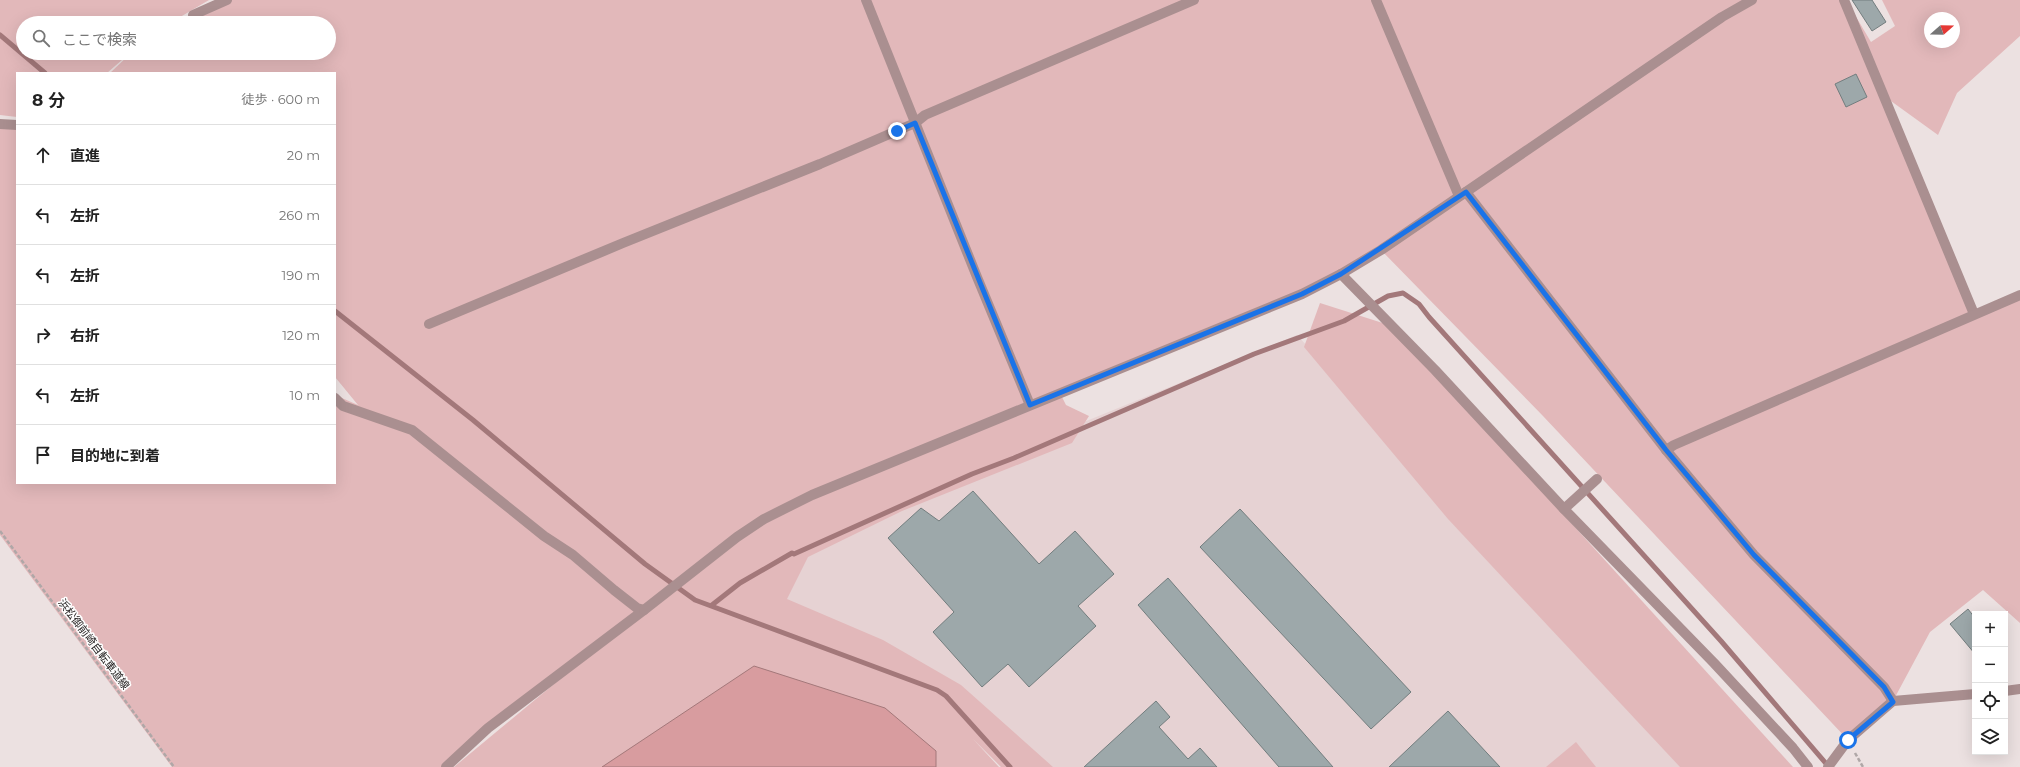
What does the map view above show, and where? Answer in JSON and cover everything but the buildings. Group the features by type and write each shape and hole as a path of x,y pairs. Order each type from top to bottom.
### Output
{"street":[{"path":"193,15 227,0"},
{"path":"866,0 1030,405"},
{"path":"429,324 623,243 820,164 915,123 925,115 1194,0"},
{"path":"1376,0 1462,194 1666,450 1754,555 1884,687 1893,702"},
{"path":"446,767 488,728 644,610 689,574 764,519 812,494 1295,296 1341,274 1462,194 1722,16 1752,0"},
{"path":"1844,0 1974,314"},
{"path":"0,124 16,125"},
{"path":"1341,274 1435,370 1564,509 1714,663 1794,748 1808,767"},
{"path":"1666,450 1674,445 2020,295"},
{"path":"336,399 343,406 412,430 544,536 572,555 637,608 644,610"},
{"path":"1564,509 1597,479"},
{"path":"2008,691 2020,689"},
{"path":"1828,767 1848,740 1893,702 1972,694"}],"path":[{"name":"浜松御前崎自転車道線","path":"0,531 174,767"}],"shaded area":[{"path":"0,0 209,0 182,16 16,16 16,60 122,60 108,72 16,72 16,117 0,115"},
{"path":"229,0 1846,0 1871,42 1895,26 1882,0 2020,0 2020,36 1957,93 1938,135 1884,96 1974,314 2020,295 2020,623 1983,590 1930,632 1893,701 1848,740 1543,416 1381,250 1341,274 1060,393 1066,405 1089,416 1072,443 902,511 808,557 787,599 883,640 961,685 1053,767 1001,767 973,739 999,767 454,767 637,615 536,691 448,767 172,767 0,535 0,124 16,126 16,484 336,484 336,395 358,405 336,378 336,72 111,72 124,60 336,60 336,16 193,16"},
{"path":"1320,303 1392,326 1793,767 1680,767 1448,519 1304,347"},
{"path":"1297,335 1691,767 1035,767 719,594 864,512"},
{"path":"754,666 885,708 936,751 936,767 602,767"},
{"path":"1576,742 1596,767 1546,767"}],"waterway":[{"path":"0,35 16,49"},
{"path":"30,60 44,72"},
{"path":"712,605 740,583 792,553 794,554 972,474 1014,458 1254,354 1344,321 1388,296 1403,293 1419,304 1429,317 1721,641 1829,767"},
{"path":"336,312 473,420 645,564 695,600 937,690 946,696 1010,767"}],"route":[{"path":"897,131 915,123 1030,405 1302,294 1341,274 1381,250 1466,192 1666,450 1754,555 1884,687 1893,702 1848,740"}]}
